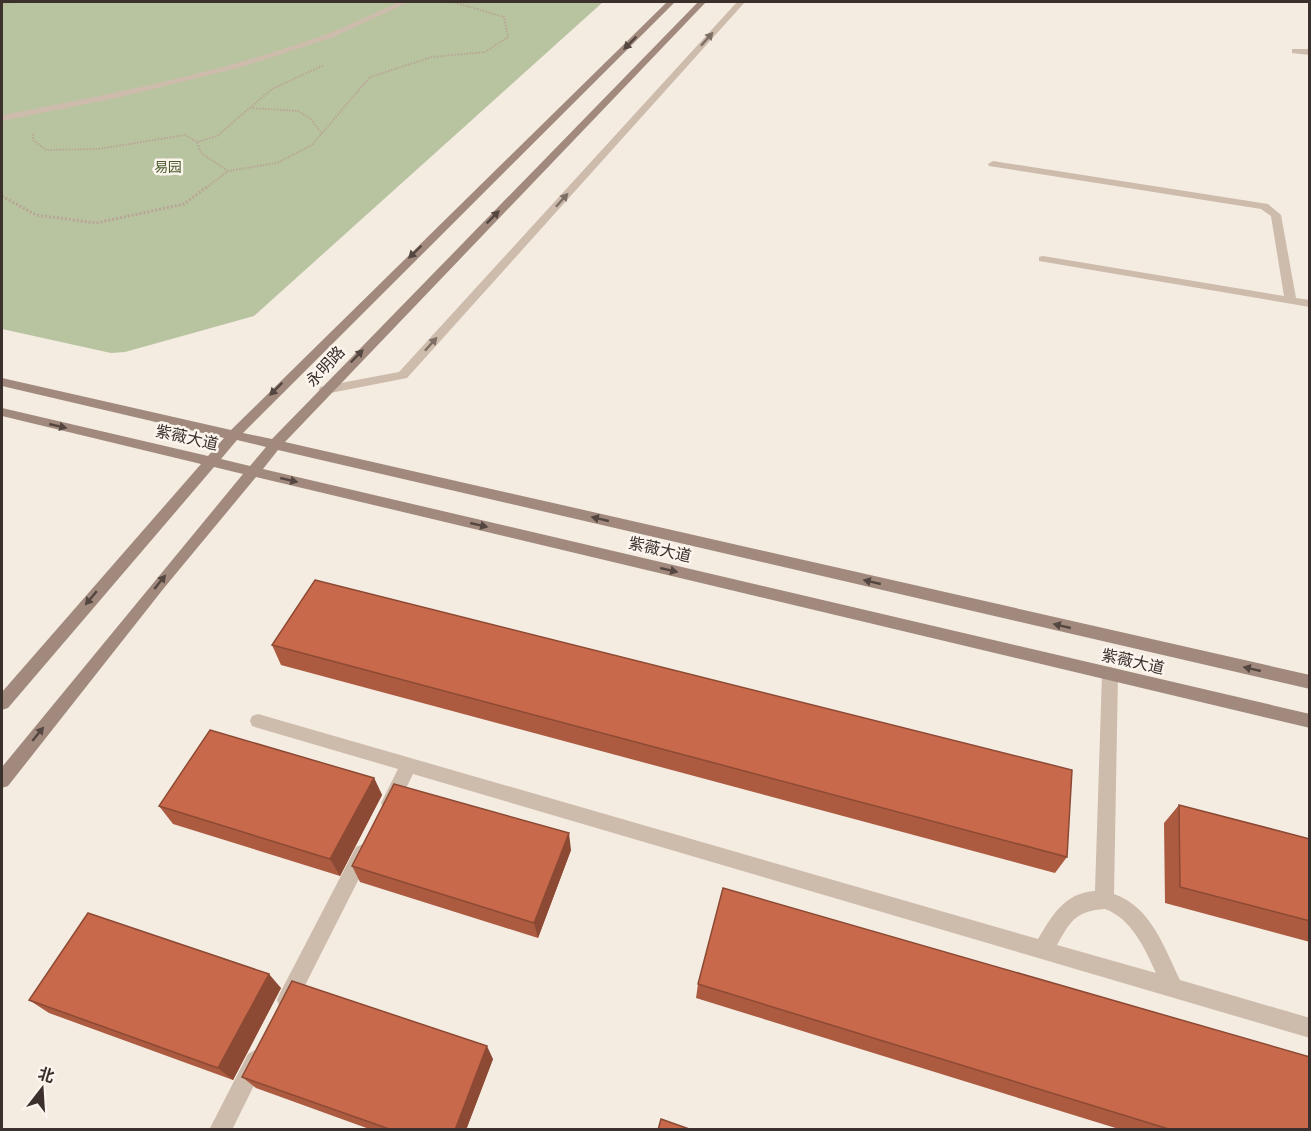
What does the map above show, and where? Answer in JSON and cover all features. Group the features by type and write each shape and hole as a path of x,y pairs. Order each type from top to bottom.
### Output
{"street":[{"path":"2,118 97,100 215,73 329,36 405,2"},
{"name":"永明路","path":"2,703 233,435 351,314 671,2"},
{"name":"永明路","path":"2,780 275,445 325,390 702,2"},
{"path":"325,390 403,375 741,2"},
{"path":"1295,51 1310,52"},
{"path":"993,164 1252,204 1271,209 1276,215 1291,301"},
{"path":"1043,259 1310,304"},
{"name":"紫薇大道","path":"2,382 1310,682"},
{"name":"紫薇大道","path":"2,412 1310,721"},
{"path":"1104,900 1110,674"},
{"path":"258,721 1310,1028"},
{"path":"382,818 409,765"},
{"path":"279,1015 371,838"},
{"path":"1043,950 1066,913 1082,902 1098,898 1116,903 1131,913 1144,931 1173,987"},
{"path":"220,1130 263,1046"}],"path":[{"path":"2,4 11,2"},
{"path":"2,196 36,215 96,223 184,204 228,171 277,163 312,145 370,77 432,57 485,52 508,37 504,17 453,2"},
{"path":"197,142 217,136 273,89 333,61 339,50 329,36"},
{"path":"249,108 283,108 302,112 312,120 316,130 322,134"},
{"path":"32,112 33,140 46,150 98,149 185,135 197,142 201,153 228,171"}],"green space":[{"name":"易园","path":"2,2 603,2 254,316 125,352 111,353 2,329"}],"building":[{"path":"315,580 1072,770 1067,857 272,645"},
{"path":"210,730 374,778 330,859 159,806"},
{"path":"394,784 569,833 534,923 352,866"},
{"path":"1179,805 1310,839 1310,921 1180,887"},
{"path":"723,888 1310,1057 1310,1130 1172,1130 698,984"},
{"path":"88,913 269,974 218,1068 29,1000"},
{"path":"292,981 487,1046 455,1130 392,1130 242,1077"},
{"path":"661,1119 692,1130 658,1130"}]}
